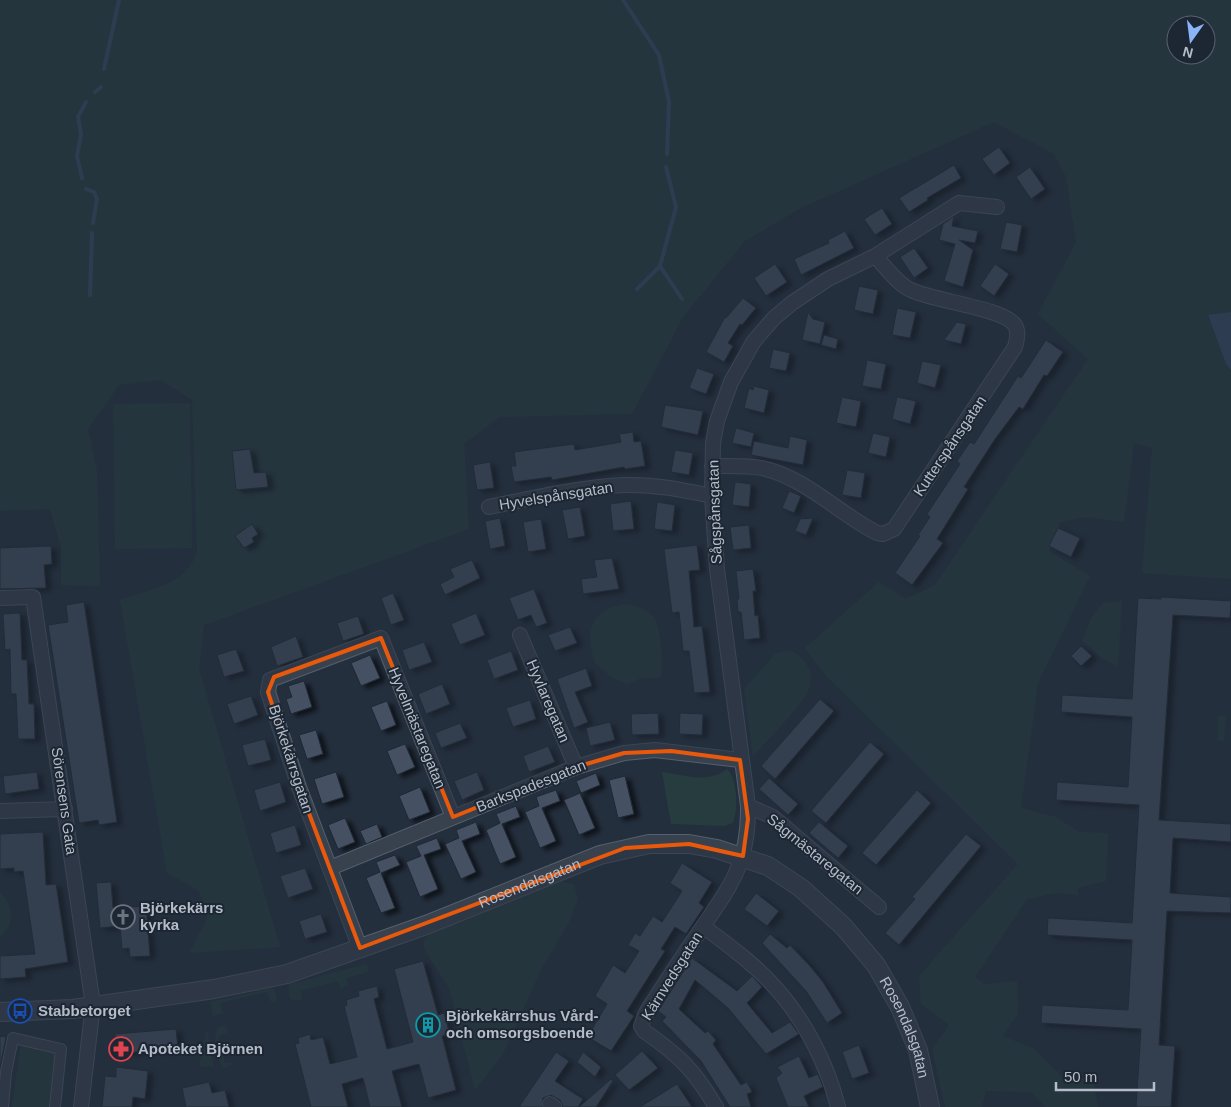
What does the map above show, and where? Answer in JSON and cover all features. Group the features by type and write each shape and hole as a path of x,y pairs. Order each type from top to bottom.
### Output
{"street":[{"name":"Sågspånsgatan","path":"743,856 748,835 748,806 740,760 717,569 712,496 712,466 717,421 723,401 731,382 755,340 774,318 792,302 828,279 876,256 958,203 997,207"},
{"name":"Kutterspånsgatan","path":"712,466 747,466 772,471 817,494 877,533 883,534 894,529 1015,348 1018,332 1012,322 998,314 923,295 907,289 876,256"},
{"name":"Hyvelspånsgatan","path":"489,507 595,488 627,485 670,488 712,496"},
{"name":"Sörensens Gata","path":"0,598 34,597 93,1006 82,1107"},
{"name":"Hyvlaregatan","path":"520,635 576,767"},
{"name":"Hyvelmästaregatan","path":"381,638 453,817"},
{"name":"Björkekärrsgatan","path":"360,948 299,787 268,692 268,686 274,677 381,638"},
{"name":"Barkspadesgatan","path":"330,868 576,767 624,753 655,750 740,760"},
{"name":"Sågmästaregatan","path":"748,806 773,817 879,907"},
{"path":"0,812 66,809"},
{"name":"Rosendalsgatan","path":"0,1012 93,1006 214,989 258,980 313,966 455,914 600,855 648,844 680,843 717,849 743,856 768,866 801,888 843,926 876,965 890,987 910,1028 926,1080 930,1107"},
{"name":"Kärnvedsgatan","path":"716,1107 692,1069 677,1054 644,1031 641,1026 642,1018 726,894 743,856"},
{"path":"703,926 773,984 795,1014 817,1052 838,1107"},
{"path":"3,1107 6,1072 13,1038 61,1049 55,1107"}],"highlighted area":[{"path":"381,638 453,817 576,767 624,753 671,751 740,760 748,819 743,856 689,844 625,848 360,948 299,787 268,692 274,677"}],"green space":[{"path":"0,0 1231,0 1231,312 1208,316 1226,364 1231,370 1231,579 1142,573 1152,448 1134,443 1124,522 1086,517 1060,522 1049,551 1090,576 1038,683 1021,808 1056,817 1079,832 1108,833 1106,881 1078,888 1078,895 1057,893 1027,899 975,977 984,984 1017,981 1018,1013 1003,1036 1034,1049 1062,1077 1093,1079 1098,1107 1046,1107 1031,1092 986,1091 982,1107 945,1107 932,1049 949,1025 921,1004 919,976 1018,864 828,678 805,648 879,582 906,599 935,585 1088,359 1038,314 1076,242 1066,177 1054,154 994,122 801,208 745,241 683,317 632,414 500,417 464,444 469,529 204,625 199,669 280,947 189,953 207,919 199,891 167,873 120,600 166,584 186,571 193,562 197,550 192,400 160,380 119,385 88,429 97,471 100,586 61,585 61,548 50,509 0,511"},
{"path":"190,403 192,548 115,549 113,404"},
{"path":"1122,601 1118,666 1100,657 1082,641 1092,616 1103,603"},
{"path":"626,604 645,610 654,618 657,624 660,639 662,677 639,679 627,684 611,677 595,663 591,641 593,623 605,611"},
{"path":"790,650 808,666 811,678 808,691 791,715 753,757 744,689 775,654"},
{"path":"1218,716 1226,716 1224,741 1217,740"},
{"path":"727,769 731,773 736,795 736,811 733,823 724,826 671,824 662,772 704,777 719,774"},
{"path":"563,881 574,885 578,899 569,922 541,970 503,1054 475,1090 449,988 424,949 424,940 430,934"},
{"path":"0,892 8,903 11,915 9,926 0,937"},
{"path":"366,964 369,968 368,972 346,978 348,985 341,989 338,981 300,991 302,1000 295,1001 290,998 288,985"},
{"path":"272,988 275,990 277,1000 271,1002 267,992 220,1003 223,1013 213,1016 210,1002"},
{"path":"225,1025 228,1032 219,1036 225,1063 236,1063 224,1068 218,1059 215,1039 217,1028"},
{"path":"208,1031 209,1049 214,1066 199,1067 206,1032"},
{"path":"21,1041 59,1051 54,1107 12,1107"}],"water":[{"path":"1231,312 1231,370 1226,364 1208,315"}],"building":[{"path":"999,147 1010,163 994,175 982,159"},
{"path":"954,165 961,178 927,198 928,200 909,212 899,198"},
{"path":"1030,167 1045,189 1031,199 1016,177"},
{"path":"882,208 892,224 875,235 864,219"},
{"path":"954,216 952,226 978,231 975,243 959,240 973,250 963,287 944,281 955,244 939,240 943,224"},
{"path":"1006,222 1022,225 1017,252 1000,249"},
{"path":"845,231 854,248 801,275 794,259 829,243 828,240"},
{"path":"914,248 928,268 914,278 900,257"},
{"path":"775,264 787,282 766,296 754,278"},
{"path":"995,264 1009,274 994,296 980,286"},
{"path":"859,286 878,290 873,314 854,310"},
{"path":"743,298 756,308 742,325 740,324 728,343 733,346 724,362 706,352 725,317"},
{"path":"897,308 916,312 910,338 892,335"},
{"path":"808,312 813,319 825,322 820,344 802,340"},
{"path":"957,322 966,324 961,344 944,340"},
{"path":"824,335 838,339 836,349 821,345"},
{"path":"1046,340 1063,352 1047,376 1044,375 1023,409 1019,407 995,439 964,487 968,489 937,539 943,543 912,585 895,573 920,536 918,535 930,517 927,514 960,464 957,461 970,442 974,444 1018,376 1021,378"},
{"path":"773,349 790,353 786,371 769,368"},
{"path":"867,360 886,364 881,389 862,386"},
{"path":"922,361 941,365 935,388 917,383"},
{"path":"697,368 714,374 706,394 689,388"},
{"path":"754,386 769,390 764,413 744,408 749,388 753,390"},
{"path":"842,397 861,401 856,427 836,423"},
{"path":"897,397 916,401 910,424 892,419"},
{"path":"665,405 703,411 698,435 661,427"},
{"path":"736,428 754,433 751,447 732,443"},
{"path":"633,432 634,442 641,441 645,466 625,469 624,467 552,480 551,477 514,482 511,466 516,466 514,452 574,444 575,450 621,442 619,434"},
{"path":"873,433 890,437 886,457 868,453"},
{"path":"790,436 807,440 803,465 751,455 754,441 788,448"},
{"path":"250,449 254,473 266,472 268,487 236,490 232,451"},
{"path":"675,450 693,453 689,475 671,472"},
{"path":"490,462 494,488 477,490 473,465"},
{"path":"847,470 865,473 861,498 842,495"},
{"path":"735,482 751,484 749,507 732,505"},
{"path":"789,491 801,496 794,513 782,508"},
{"path":"631,501 634,529 613,531 610,504"},
{"path":"657,502 675,505 672,531 654,529"},
{"path":"580,507 585,536 568,539 562,510"},
{"path":"500,518 505,546 490,549 485,521"},
{"path":"813,518 806,535 795,531 800,519"},
{"path":"541,519 546,549 528,552 523,522"},
{"path":"252,524 258,534 252,538 254,542 244,548 235,536"},
{"path":"749,525 751,548 733,550 730,527"},
{"path":"1058,528 1080,538 1071,557 1049,546"},
{"path":"697,545 700,570 689,571 694,627 702,626 710,692 694,693 689,651 683,651 679,612 672,613 664,549"},
{"path":"51,546 52,564 44,565 46,588 0,589 0,548"},
{"path":"612,558 619,589 583,594 581,579 597,577 594,560"},
{"path":"472,560 480,578 445,595 440,584 454,577 450,569"},
{"path":"753,569 756,591 753,591 755,616 758,615 760,638 744,640 741,612 738,612 737,599 739,599 736,571"},
{"path":"534,589 547,623 536,627 531,615 518,620 509,598"},
{"path":"393,593 404,620 391,625 381,598"},
{"path":"1161,597 1231,601 1230,618 1173,615 1159,820 1231,824 1231,842 1173,838 1170,893 1231,897 1231,913 1167,911 1159,1045 1175,1046 1171,1107 1136,1107 1141,1029 1041,1023 1042,1005 1128,1010 1132,940 1047,935 1048,918 1132,923 1139,805 1056,800 1057,782 1128,787 1132,717 1061,712 1062,695 1132,699 1138,598 1161,599"},
{"path":"84,602 117,822 99,825 98,820 79,823 48,625 68,622 66,605"},
{"path":"20,613 22,660 27,660 29,704 34,704 35,739 18,739 16,694 11,694 10,649 5,650 3,614"},
{"path":"476,613 485,635 460,645 451,624"},
{"path":"358,616 364,634 343,641 337,623"},
{"path":"570,627 577,643 555,651 548,635"},
{"path":"296,636 303,657 277,666 271,647"},
{"path":"424,642 432,662 409,670 402,650"},
{"path":"1081,646 1092,656 1081,666 1071,656"},
{"path":"236,649 244,671 224,677 217,655"},
{"path":"511,651 518,670 494,679 487,660"},
{"path":"370,655 380,678 361,686 351,663"},
{"path":"586,668 592,686 575,692 588,722 574,728 557,679"},
{"path":"304,681 312,707 291,714 286,699 292,697 288,686"},
{"path":"442,684 450,704 426,714 418,694"},
{"path":"251,696 258,715 234,724 227,704"},
{"path":"820,699 834,711 775,779 761,766"},
{"path":"530,700 536,719 513,727 506,708"},
{"path":"387,701 396,725 381,731 371,707"},
{"path":"658,713 659,734 632,735 631,714"},
{"path":"680,713 703,714 702,735 679,734"},
{"path":"610,722 615,740 590,746 586,728"},
{"path":"460,723 467,738 441,748 435,733"},
{"path":"316,730 323,754 307,759 299,735"},
{"path":"265,739 271,760 248,766 242,745"},
{"path":"870,742 884,754 826,823 811,811"},
{"path":"405,744 415,767 397,775 387,751"},
{"path":"548,746 555,762 529,772 523,756"},
{"path":"37,772 39,789 5,794 3,776"},
{"path":"336,772 344,797 322,804 314,779"},
{"path":"477,772 484,790 462,800 454,781"},
{"path":"596,773 600,785 581,793 576,781"},
{"path":"625,776 634,814 618,818 609,780"},
{"path":"769,778 798,804 788,815 759,789"},
{"path":"280,782 286,802 260,811 254,790"},
{"path":"420,787 430,812 409,820 399,796"},
{"path":"556,790 560,801 542,808 556,841 540,848 525,812 539,806 536,797"},
{"path":"917,790 931,803 876,865 862,853"},
{"path":"580,793 595,828 579,835 564,800"},
{"path":"516,806 520,817 502,824 516,857 500,864 486,830 500,823 496,814"},
{"path":"345,818 355,842 338,849 328,825"},
{"path":"476,822 480,834 462,841 476,872 461,879 445,844 459,838 456,830"},
{"path":"819,822 848,846 838,858 809,833"},
{"path":"377,824 382,837 366,844 360,831"},
{"path":"295,825 301,845 276,853 270,833"},
{"path":"43,832 46,885 56,884 68,962 25,969 26,977 0,979 0,956 35,954 23,871 14,872 14,868 0,869 0,834"},
{"path":"966,834 981,846 899,945 885,933 915,899 912,897"},
{"path":"437,838 441,849 424,855 438,889 420,897 406,862 421,856 416,846"},
{"path":"395,855 400,865 381,873 395,908 381,913 366,878 380,872 376,862"},
{"path":"682,863 712,882 699,903 704,907 686,934 675,927 661,949 665,951 627,1011 634,1016 611,1051 591,1039 595,1033 591,1031 607,1004 595,996 613,965 625,973 639,951 628,945 635,933 640,936 653,916 662,922 682,891 670,883"},
{"path":"305,868 313,889 288,898 280,876"},
{"name":"Björkekärrs kyrka","path":"111,882 113,908 146,906 150,956 130,957 129,948 122,949 120,926 100,928 96,883"},
{"path":"756,893 779,911 767,926 744,909"},
{"path":"321,914 327,932 305,939 299,921"},
{"path":"770,934 787,948 790,945 810,966 823,982 842,1013 827,1023 806,991 762,943"},
{"path":"692,958 737,991 752,976 762,987 747,1003 772,1033 790,1022 799,1034 766,1054 728,1008 695,980 679,1009 705,1033 708,1031 716,1040 713,1044 741,1085 747,1082 752,1092 747,1094 751,1107 730,1107 701,1061 662,1021 666,1017 658,1011"},
{"name":"Björkekärrshus Vård- och omsorgsboende","path":"423,961 438,1015 444,1013 450,1035 442,1036 456,1090 428,1098 419,1064 392,1071 402,1107 370,1107 363,1078 342,1084 348,1107 311,1107 295,1044 299,1043 298,1038 310,1034 311,1040 323,1037 330,1064 357,1057 344,1006 347,1005 346,1000 359,996 358,991 377,986 379,997 374,999 387,1049 413,1042 394,969"},
{"path":"176,1029 178,1048 115,1054 115,1034"},
{"path":"0,1036 6,1037 0,1067"},
{"path":"859,1045 869,1073 852,1079 842,1052"},
{"path":"642,1051 658,1068 629,1090 615,1075"},
{"path":"556,1052 569,1061 555,1081 583,1099 578,1107 563,1107 560,1100 551,1095 543,1098 542,1107 519,1107"},
{"path":"583,1052 601,1067 595,1077 577,1062"},
{"path":"799,1056 809,1078 818,1074 823,1087 804,1096 809,1107 788,1107 776,1078 782,1073 777,1067"},
{"path":"116,1067 148,1071 145,1099 133,1097 132,1107 102,1107 105,1076 116,1077"},
{"path":"611,1079 613,1081 596,1107 579,1107"},
{"path":"209,1082 212,1093 225,1090 229,1107 186,1107 182,1088"},
{"path":"677,1084 692,1107 640,1107 661,1094"}],"waterway":[{"path":"104,69 119,0"},
{"path":"623,0 659,55 669,102 667,154"},
{"path":"95,92 101,87"},
{"path":"82,178 77,156 81,134 78,117 86,102"},
{"path":"637,289 660,266 676,207 666,167"},
{"path":"86,189 94,192 97,199 93,223"},
{"path":"90,295 92,233"},
{"path":"660,266 682,299"}],"place":[{"name":"Björkekärrs kyrka","path":"123,917"},
{"name":"Stabbetorget","path":"20,1011"},
{"name":"Björkekärrshus Vård- och omsorgsboende","path":"428,1025"},
{"name":"Apoteket Björnen","path":"121,1049"}]}
